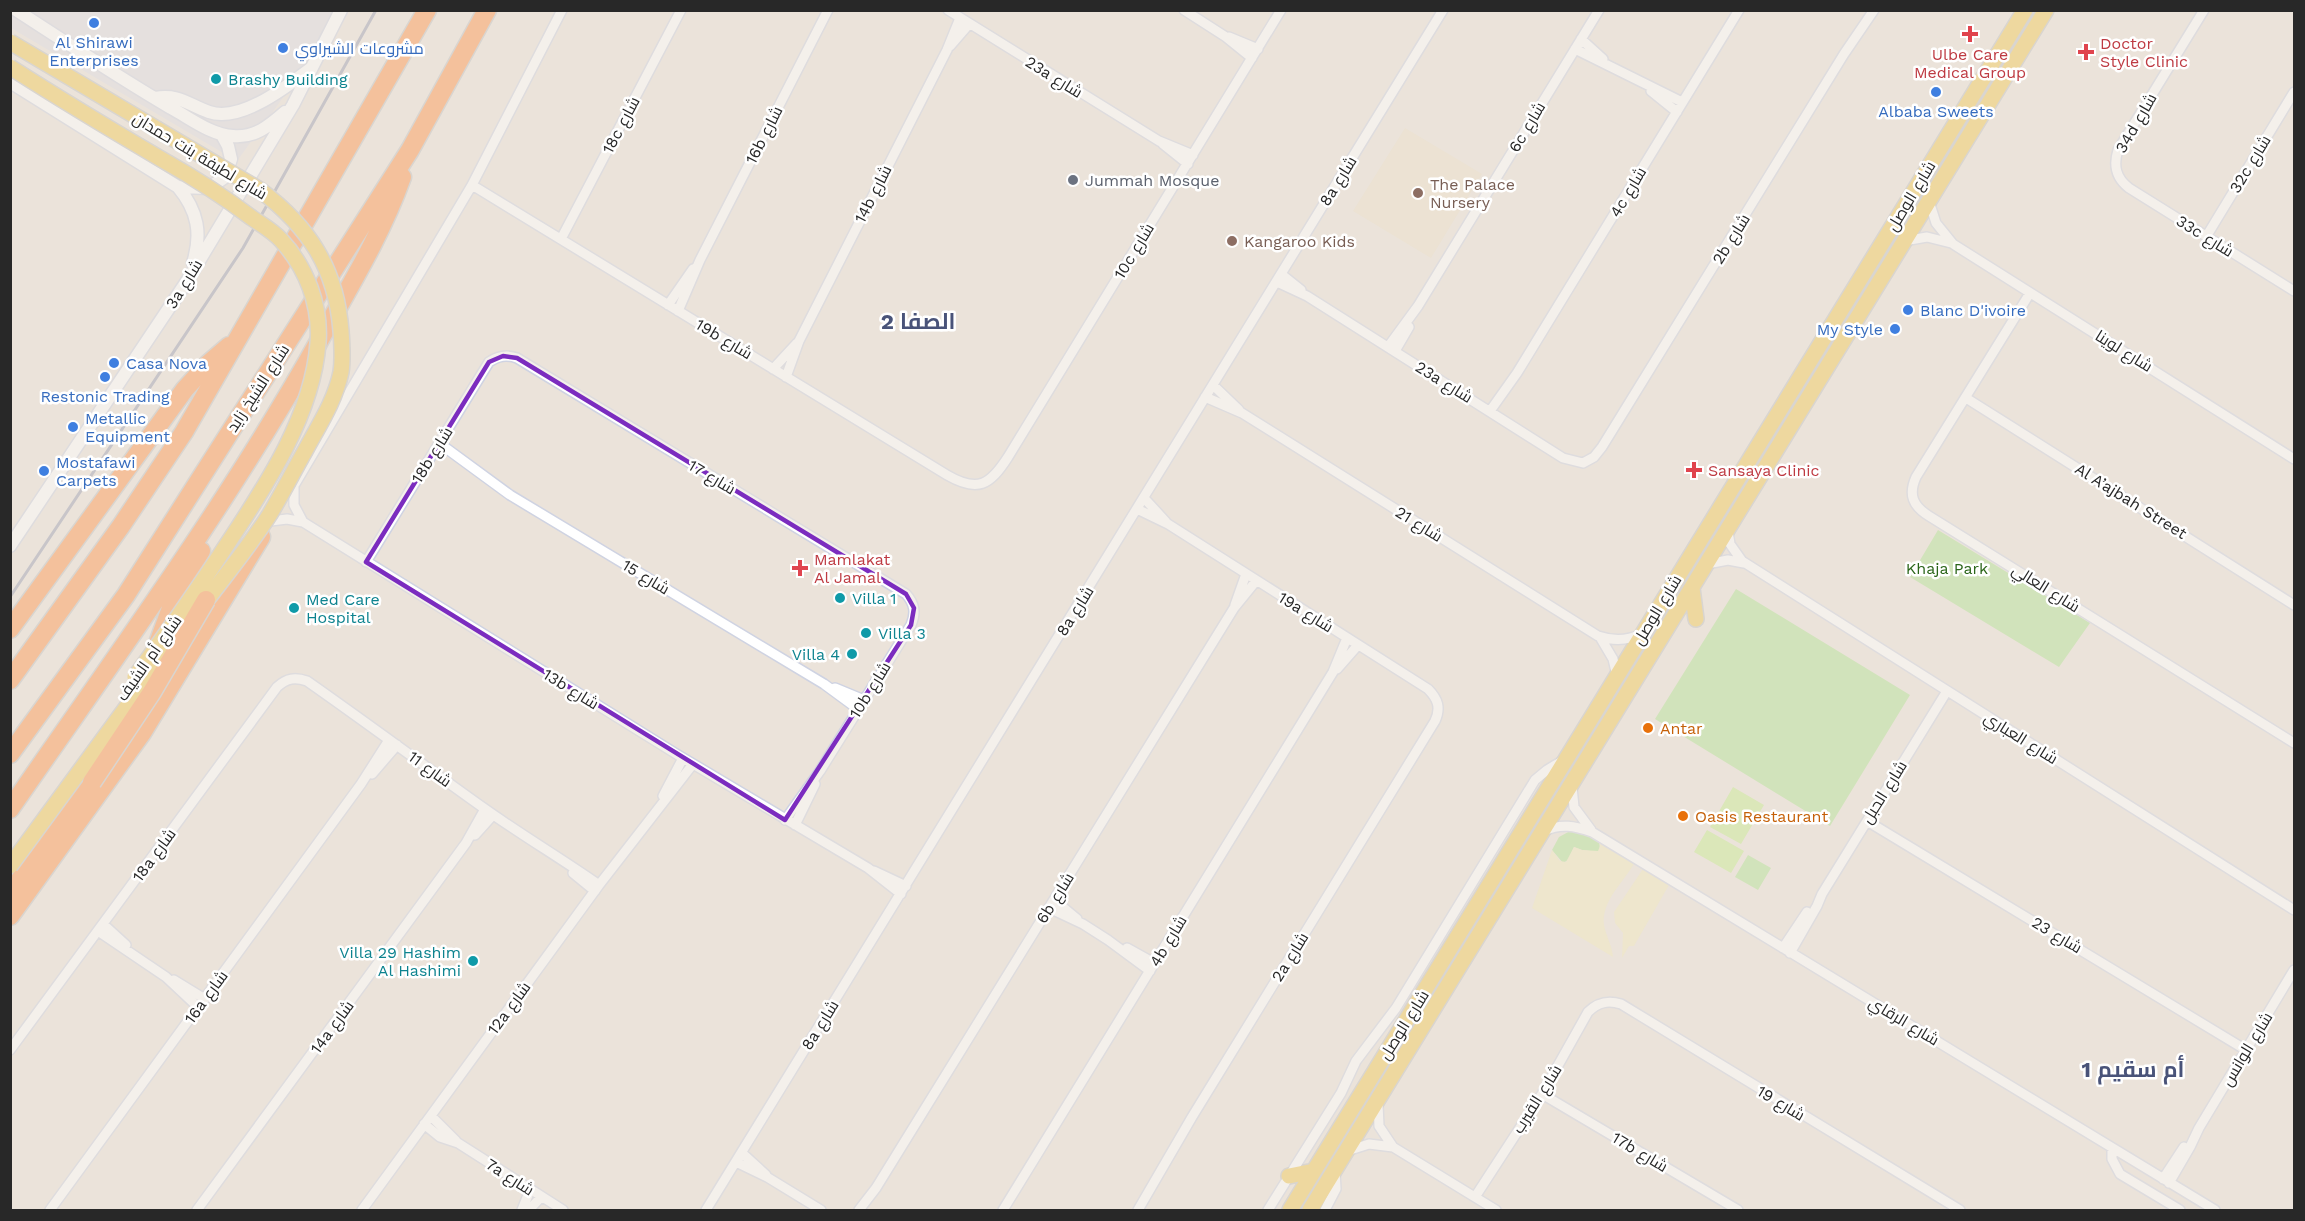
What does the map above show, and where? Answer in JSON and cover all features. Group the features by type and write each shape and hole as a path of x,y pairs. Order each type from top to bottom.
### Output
{"highway":[{"path":"10,680 184,432 427,10"},
{"name":"شارع الشيخ زايد","path":"10,754 126,595 410,150 487,10"},
{"path":"10,809 236,480 294,385 376,240 395,196 410,150"},
{"path":"10,629 185,389 208,364 238,340"},
{"path":"126,757 144,708 155,654 167,615 220,518 236,480"},
{"path":"10,916 126,757 271,521"},
{"path":"10,892 92,782 152,692 206,600"}],"main road":[{"name":"شارع الوصل","path":"1290,1210 2025,10"},
{"name":"شارع الوصل","path":"1310,1210 2046,10"},
{"name":"شارع لطيفة بنت حمدان","path":"10,42 260,190 284,208 304,230 320,255 332,282 339,311 342,341 341,371 330,406 269,515 10,866"},
{"name":"شارع لطيفة بنت حمدان","path":"10,67 220,193 279,238 297,261 312,290 318,342 306,397 280,461"},
{"path":"1910,176 1912,195"},
{"path":"1870,264 1881,263 1885,273"},
{"name":"شارع أم الشيف","path":"10,850 195,593 280,461"},
{"path":"1692,588 1696,619"},
{"path":"1289,1176 1314,1171"}],"street":[{"name":"شارع لطيفة بنت حمدان","path":"16,10 155,98 211,131 222,135 240,136 260,132 293,105"},
{"name":"3a شارع","path":"10,546 187,281 293,105 341,10"},
{"path":"271,521 472,185 562,10"},
{"name":"18c شارع","path":"561,239 681,10"},
{"name":"16b شارع","path":"678,311 700,260 828,10"},
{"name":"23a شارع","path":"948,10 1161,142 1188,164"},
{"path":"1185,10 1226,37 1252,58"},
{"name":"10c شارع","path":"980,485 996,476 1281,10"},
{"name":"8a شارع","path":"706,1210 1443,10"},
{"name":"6c شارع","path":"1391,349 1599,10"},
{"name":"4c شارع","path":"1493,413 1738,10"},
{"name":"2b شارع","path":"1583,463 1594,457 1602,447 1844,54 1874,10"},
{"name":"34d شارع","path":"2118,177 2115,168 2118,150 2204,10"},
{"name":"14b شارع","path":"786,377 799,341 948,47 960,18"},
{"name":"14b شارع","path":"948,47 969,24"},
{"path":"1226,37 1258,49"},
{"path":"1581,39 1609,64"},
{"path":"1575,49 1682,102"},
{"path":"155,98 175,97 208,111 220,114 233,113 275,93 313,66"},
{"path":"10,82 178,187 194,210 198,234 197,248 187,281"},
{"path":"1645,85 1677,111"},
{"name":"32c شارع","path":"2206,237 2295,92"},
{"path":"178,187 209,188 225,177 231,159 222,135"},
{"name":"23a شارع","path":"1161,142 1193,155"},
{"name":"33c شارع","path":"2118,177 2129,188 2295,291"},
{"name":"19b شارع","path":"472,185 955,480 980,485"},
{"name":"شارع لوينا","path":"1929,201 1936,223 1953,244"},
{"name":"شارع لوينا","path":"1904,242 1927,237 1953,244 2295,459"},
{"name":"16b شارع","path":"669,305 700,260"},
{"name":"23a شارع","path":"1279,278 1563,458 1583,463"},
{"name":"شارع العالي","path":"2030,293 1912,486 1911,494 1914,503 1921,511 2295,742"},
{"name":"14b شارع","path":"773,369 799,341"},
{"name":"18b شارع","path":"366,562 489,362 503,356"},
{"name":"شارع 17","path":"503,356 517,357 906,594 914,608"},
{"name":"شارع 21","path":"1213,385 1240,412"},
{"name":"شارع 21","path":"1206,398 1240,412 1598,636 1616,640 1643,633"},
{"name":"Al A’ajbah Street","path":"1966,398 2295,605"},
{"name":"شارع 15","path":"437,447 519,501 861,704"},
{"path":"294,485 294,505 303,522"},
{"name":"19a شارع","path":"1144,498 1168,524"},
{"name":"19a شارع","path":"1137,509 1168,524 1428,689 1439,704"},
{"name":"13b شارع","path":"271,521 287,519 303,522 683,758 903,890"},
{"name":"شارع العباري","path":"1728,530 1733,550 1749,565 2295,910"},
{"name":"شارع العباري","path":"1707,564 1728,560 1749,565"},
{"name":"6b شارع","path":"1234,608 1246,574"},
{"name":"6b شارع","path":"858,1210 876,1188 1234,608 1256,581"},
{"name":"10b شارع","path":"785,820 820,771 911,625 914,608"},
{"name":"شارع 21","path":"1598,636 1613,659 1617,677"},
{"name":"4b شارع","path":"1003,1210 1333,672 1347,638"},
{"name":"4b شارع","path":"1333,672 1358,645"},
{"name":"18a شارع","path":"10,1050 277,687 290,678 307,681"},
{"name":"شارع 11","path":"307,681 597,888"},
{"name":"شارع الحبل","path":"1787,950 1813,904 1822,894 1947,691"},
{"name":"2a شارع","path":"1138,1210 1435,721 1439,704"},
{"name":"16a شارع","path":"50,1210 393,742"},
{"path":"1268,1210 1341,1093 1356,1061 1396,1008 1535,780 1546,770 1569,757"},
{"name":"12a شارع","path":"659,807 683,758"},
{"name":"12a شارع","path":"362,1210 597,888 693,764"},
{"name":"10b شارع","path":"795,825 820,771"},
{"name":"شارع الرقاي","path":"1573,783 1574,807 1592,832"},
{"name":"14a شارع","path":"197,1210 489,812"},
{"name":"شارع 23","path":"1867,820 2246,1050"},
{"name":"شارع الرقاي","path":"1542,832 1554,827 1568,826 1592,832 2166,1181 2204,1208 2215,1210"},
{"path":"1051,904 1152,967"},
{"path":"100,928 166,977 205,999"},
{"name":"شارع الوانس","path":"2166,1181 2295,970"},
{"path":"166,977 198,1007"},
{"name":"شارع القيرب","path":"1474,1197 1542,1094 1588,1012 1600,1003"},
{"name":"شارع 19","path":"1600,1003 1621,1004 1960,1210"},
{"name":"17b شارع","path":"1542,1094 1738,1210"},
{"path":"1378,1101 1379,1126 1393,1147"},
{"name":"7a شارع","path":"431,1116 458,1143 563,1210"},
{"name":"7a شارع","path":"424,1124 440,1137 458,1143"},
{"path":"1347,1151 1370,1144 1393,1147 1496,1210"},
{"path":"2112,1148 2112,1159 2120,1174 2180,1210"},
{"path":"742,1153 767,1177"},
{"path":"736,1162 767,1177 821,1210"},
{"name":"شارع الوصل","path":"1325,1210 1336,1189 1335,1171"},
{"name":"6b شارع","path":"867,1210 876,1188"},
{"path":"522,1210 530,1190"},
{"path":"529,1210 541,1197"}],"highlighted area":[{"path":"503,356 517,358 906,594 914,608 911,625 785,820 366,562 489,362"}],"shaded area":[{"path":"11,11 346,11 237,161 11,28"},
{"name":"The Palace Nursery","path":"1405,128 1482,174 1431,258 1353,211"}],"green space":[{"name":"Khaja Park","path":"1938,530 2090,623 2059,667 1910,577"},
{"path":"1736,589 1910,695 1830,826 1655,719"},
{"path":"1733,787 1764,805 1741,844 1710,827"},
{"path":"1572,830 1579,830 1599,839 1600,850 1598,852 1574,847 1568,860 1563,863 1552,850 1559,837"},
{"path":"1707,830 1744,851 1731,873 1694,852"},
{"path":"1748,855 1771,868 1758,890 1735,877"}],"sand":[{"path":"1599,839 1635,862 1614,892 1604,916 1604,925 1613,957 1532,908 1552,850 1560,861 1566,862 1574,847 1598,851"},
{"path":"1643,869 1669,885 1634,946 1629,946 1622,958 1623,933 1615,923 1614,912"}],"railway":[{"path":"10,597 243,248 376,10"}],"place":[{"name":"Al Shirawi Enterprises","path":"94,23"},
{"name":"Ulbe Care Medical Group","path":"1970,34"},
{"name":"مشروعات الشيراوي","path":"283,48"},
{"name":"Doctor Style Clinic","path":"2086,52"},
{"name":"Brashy Building","path":"216,79"},
{"name":"Albaba Sweets","path":"1936,92"},
{"name":"Jummah Mosque","path":"1073,180"},
{"name":"The Palace Nursery","path":"1418,193"},
{"name":"Kangaroo Kids","path":"1232,241"},
{"name":"Blanc D'ivoire","path":"1908,310"},
{"name":"My Style","path":"1895,329"},
{"name":"Casa Nova","path":"114,363"},
{"name":"Restonic Trading","path":"105,377"},
{"name":"Metallic Equipment","path":"73,427"},
{"name":"Sansaya Clinic","path":"1694,470"},
{"name":"Mostafawi Carpets","path":"44,471"},
{"name":"Mamlakat Al Jamal","path":"800,568"},
{"name":"Villa 1","path":"840,598"},
{"name":"Med Care Hospital","path":"294,608"},
{"name":"Villa 3","path":"866,633"},
{"name":"Villa 4","path":"852,654"},
{"name":"Antar","path":"1648,728"},
{"name":"Oasis Restaurant","path":"1683,816"},
{"name":"Villa 29 Hashim Al Hashimi","path":"473,961"}],"district":[{"name":"الصفا 2","path":"918,321"},
{"name":"أم سقيم 1","path":"2133,1069"}]}
